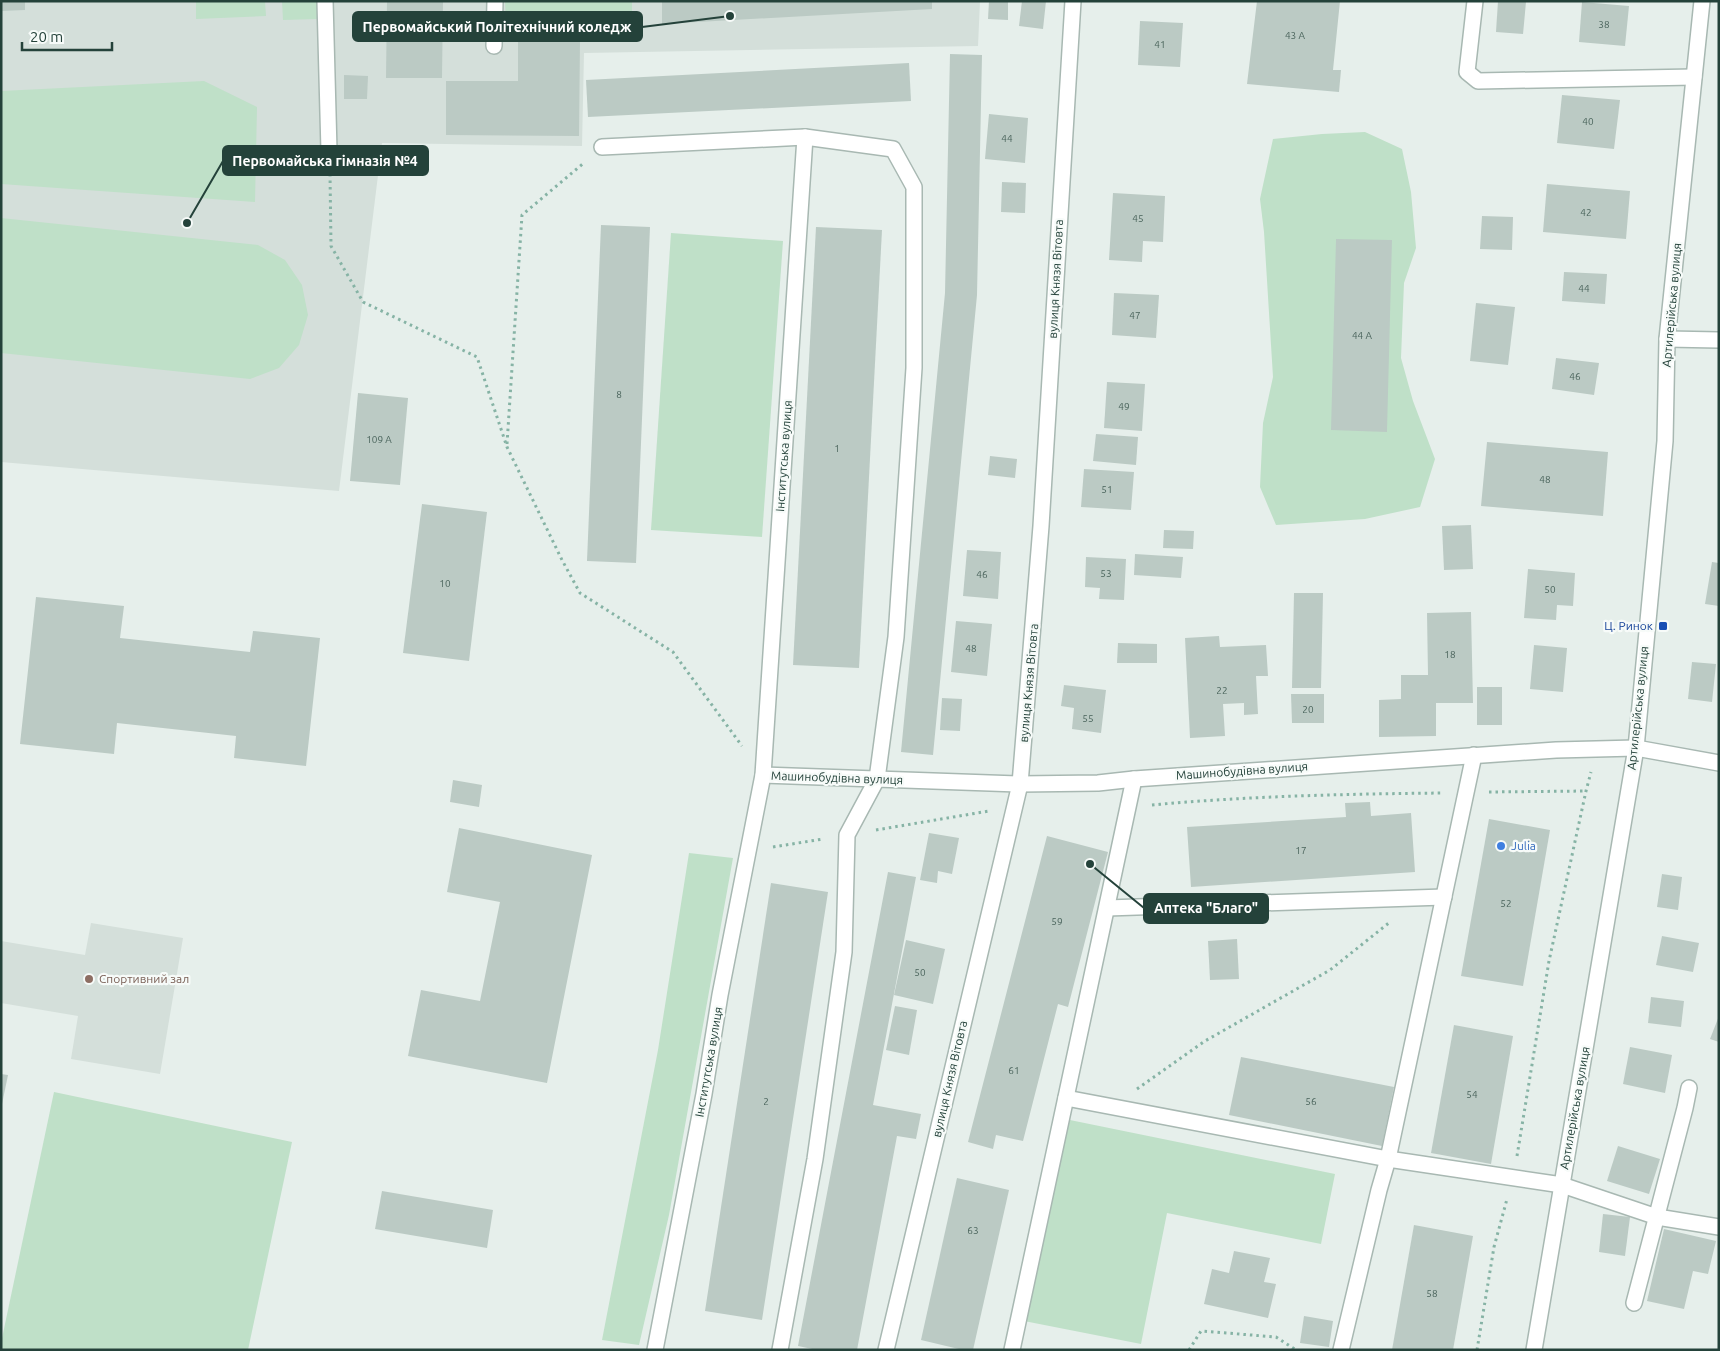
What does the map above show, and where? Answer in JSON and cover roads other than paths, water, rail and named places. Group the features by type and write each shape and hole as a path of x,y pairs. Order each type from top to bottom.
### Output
{"street":[{"path":"325,1 329,152"},
{"path":"494,46 496,1"},
{"name":"вулиця Князя Вітовта","path":"886,1350 1020,784 1042,526 1072,1"},
{"path":"1475,1 1467,72 1478,81 1694,77"},
{"name":"Артилерійська вулиця","path":"1534,1350 1636,748 1665,441 1667,339 1702,1"},
{"path":"602,147 805,137 893,150 914,187 914,368 896,637 877,779 847,834 844,952 815,1159 780,1350"},
{"name":"Інститутська вулиця","path":"655,1350 722,985 763,775 805,137"},
{"path":"1667,339 1719,340"},
{"name":"Машинобудівна вулиця","path":"763,775 1020,784 1098,783 1474,755 1636,748 1719,762"},
{"path":"1341,1350 1379,1190 1388,1160 1474,755"},
{"path":"1012,1350 1134,779"},
{"path":"1107,908 1444,897"},
{"path":"1634,1303 1686,1108 1689,1088"},
{"path":"1066,1098 1388,1160 1562,1185 1657,1217 1719,1227"}],"place":[{"name":"Первомайський Політехнічний коледж","path":"730,16"},
{"name":"Первомайська гімназія №4","path":"187,223"},
{"name":"Ц. Ринок","path":"1663,626"},
{"name":"Julia","path":"1501,846"},
{"name":"Аптека \"Благо\"","path":"1090,864"},
{"name":"Спортивний зал","path":"89,979"}]}
